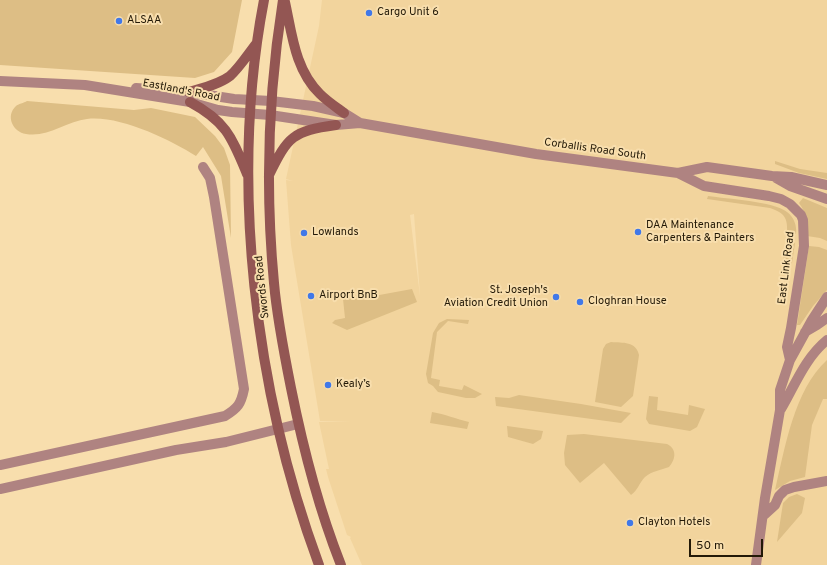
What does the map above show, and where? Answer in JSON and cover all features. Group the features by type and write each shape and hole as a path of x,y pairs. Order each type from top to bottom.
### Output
{"main road":[{"name":"Swords Road","path":"264,0 257,42 251,99 248,178 257,309 278,430 304,524 319,565"},
{"name":"Swords Road","path":"284,0 273,73 270,115 268,178 274,284 298,424 316,493 341,565"},
{"path":"284,0 296,55 306,77 319,94 344,113"},
{"path":"248,178 231,137 215,118 189,97 228,77 235,71 257,42"},
{"path":"268,178 280,152 300,133 314,128 336,125"}],"street":[{"name":"Eastland's Road","path":"0,81 85,85 109,90 189,97 251,99"},
{"name":"Eastland's Road","path":"189,97 218,110 250,113"},
{"name":"Corballis Road South","path":"251,99 313,106 344,113 360,123"},
{"name":"Corballis Road South","path":"250,113 336,125 360,123 536,154 678,173 707,167 805,180 827,185"},
{"path":"0,465 225,416 235,410 242,401 244,389 214,197 210,178 202,167"},
{"name":"East Link Road","path":"678,173 704,186 781,199 790,204 801,215 803,220 804,239 787,347 790,360"},
{"path":"772,176 790,186 827,199"},
{"name":"East Link Road","path":"756,565 764,515 766,490 780,410 780,390 790,360 805,332 827,297"},
{"path":"805,332 827,318"},
{"path":"780,410 792,390 798,376 810,358 827,340"},
{"path":"0,489 176,450 226,442 298,424"},
{"path":"764,515 775,505 779,496 785,490 827,481"}],"shaded area":[{"name":"ALSAA","path":"0,0 242,0 232,52 214,72 195,78 0,65"},
{"path":"322,0 827,0 827,565 362,565 350,538 351,537 347,535 328,477 326,469 329,469 319,422 351,421 320,421 291,245 286,180 293,181 286,179 319,26","holes":["414,214 420,296 410,215"]},
{"path":"27,101 134,110 151,108 195,117 215,136 224,148 230,165 231,238 221,176 203,147 196,156 172,142 128,124 100,119 79,120 42,134 34,135 21,133 14,127 11,114 16,106"},
{"path":"775,161 800,169 827,173 827,179 799,173 775,164"},
{"path":"708,196 761,203 780,208 787,212 793,219 796,234 787,234 786,220 782,214 775,210 707,199"},
{"path":"803,198 827,208 827,241 820,238 807,236 806,219 804,211 799,203"},
{"path":"791,241 795,243 792,263 787,275 782,274 784,252"},
{"path":"809,246 827,250 827,290 813,306 800,325 797,325"},
{"path":"412,289 417,302 347,330 332,323 335,320 345,318 343,299 356,295 363,298"},
{"path":"447,319 469,320 468,324 448,321 437,332 431,378 440,380 439,386 462,390 464,385 482,394 475,398 466,398 438,392 428,383 426,374 433,333 439,323"},
{"path":"611,342 632,345 635,347 639,355 633,396 621,407 595,402 603,349 606,344"},
{"path":"827,360 827,399 823,399 812,425 805,477 790,481 775,490 792,420 806,387 816,372"},
{"path":"519,395 631,413 621,423 496,406 495,397 509,398"},
{"path":"649,396 658,397 657,410 688,415 689,405 705,409 697,427 690,431 649,424 646,419"},
{"path":"432,412 469,422 467,429 430,423"},
{"path":"507,426 543,431 541,439 533,444 508,437"},
{"path":"584,434 667,444 674,451 674,458 669,467 645,477 631,495 604,463 580,483 565,465 564,453 567,435"},
{"path":"797,494 805,498 802,513 777,542 783,503 789,497"}],"place":[{"name":"Cargo Unit 6","path":"369,13"},
{"name":"ALSAA","path":"119,21"},
{"name":"DAA Maintenance Carpenters & Painters","path":"638,232"},
{"name":"Lowlands","path":"304,233"},
{"name":"Airport BnB","path":"311,296"},
{"name":"St. Joseph's Aviation Credit Union","path":"556,297"},
{"name":"Cloghran House","path":"580,302"},
{"name":"Kealy’s","path":"328,385"},
{"name":"Clayton Hotels","path":"630,523"}]}
